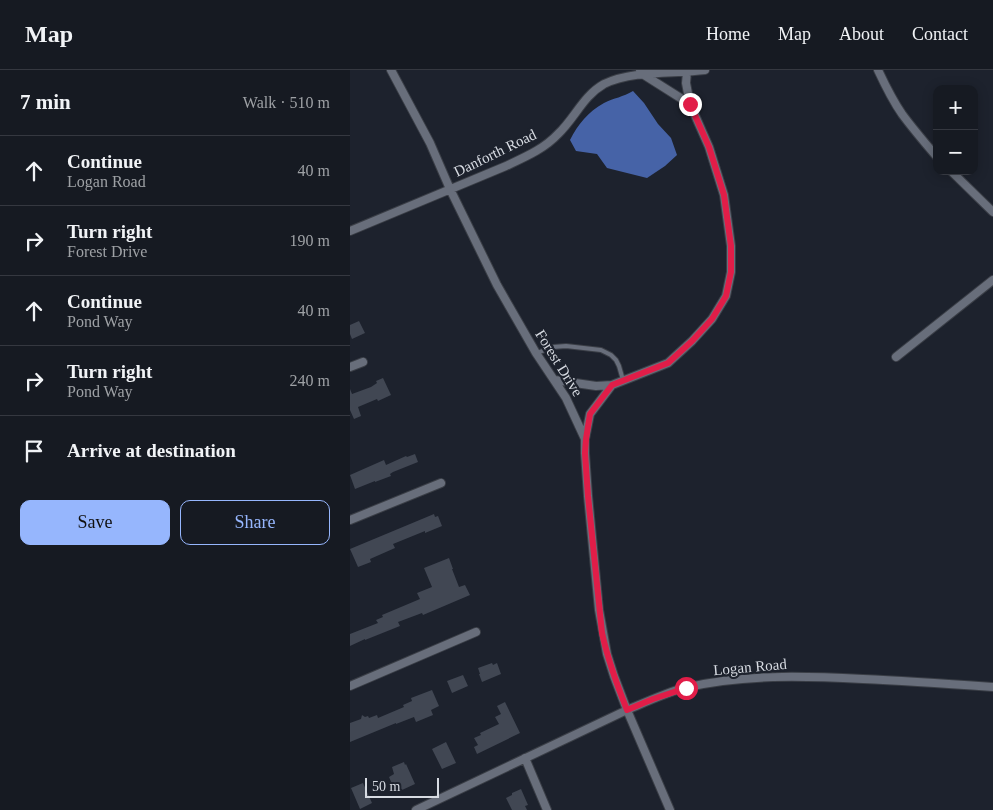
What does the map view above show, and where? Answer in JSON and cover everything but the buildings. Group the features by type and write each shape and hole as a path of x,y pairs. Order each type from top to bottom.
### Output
{"street":[{"name":"Forest Drive","path":"391,70 430,143 450,190 497,285 536,353 566,398 586,439 588,496 602,633 614,676 627,710 670,810"},
{"name":"Danforth Road","path":"350,230 450,190 531,154 546,145 558,134 585,100 593,92 609,82 640,72 705,70"},
{"path":"878,70 902,114 933,152"},
{"path":"640,72 690,104"},
{"path":"555,380 596,386 612,385 668,363 712,319 726,296 731,272 731,246 724,195 709,147 690,104 686,83 687,72"},
{"path":"955,175 993,212"},
{"path":"896,357 993,280"},
{"path":"350,367 363,362"},
{"path":"586,439 590,414 612,385"},
{"path":"350,520 441,483"},
{"path":"350,686 476,632"},
{"name":"Logan Road","path":"416,810 627,710 686,688 754,678 782,677 827,677 993,687"},
{"path":"525,758 547,810"}],"lane":[{"path":"536,353 553,346 601,350 616,360 624,380"}],"water":[{"path":"633,91 671,138 677,155 647,178 607,168 597,154 576,151 570,140 576,129 593,110 604,103"}],"route":[{"path":"686,688 627,710 614,676 602,633 585,453 590,414 612,385 668,363 712,319 726,296 731,272 731,246 724,195 709,147 690,104"}]}
